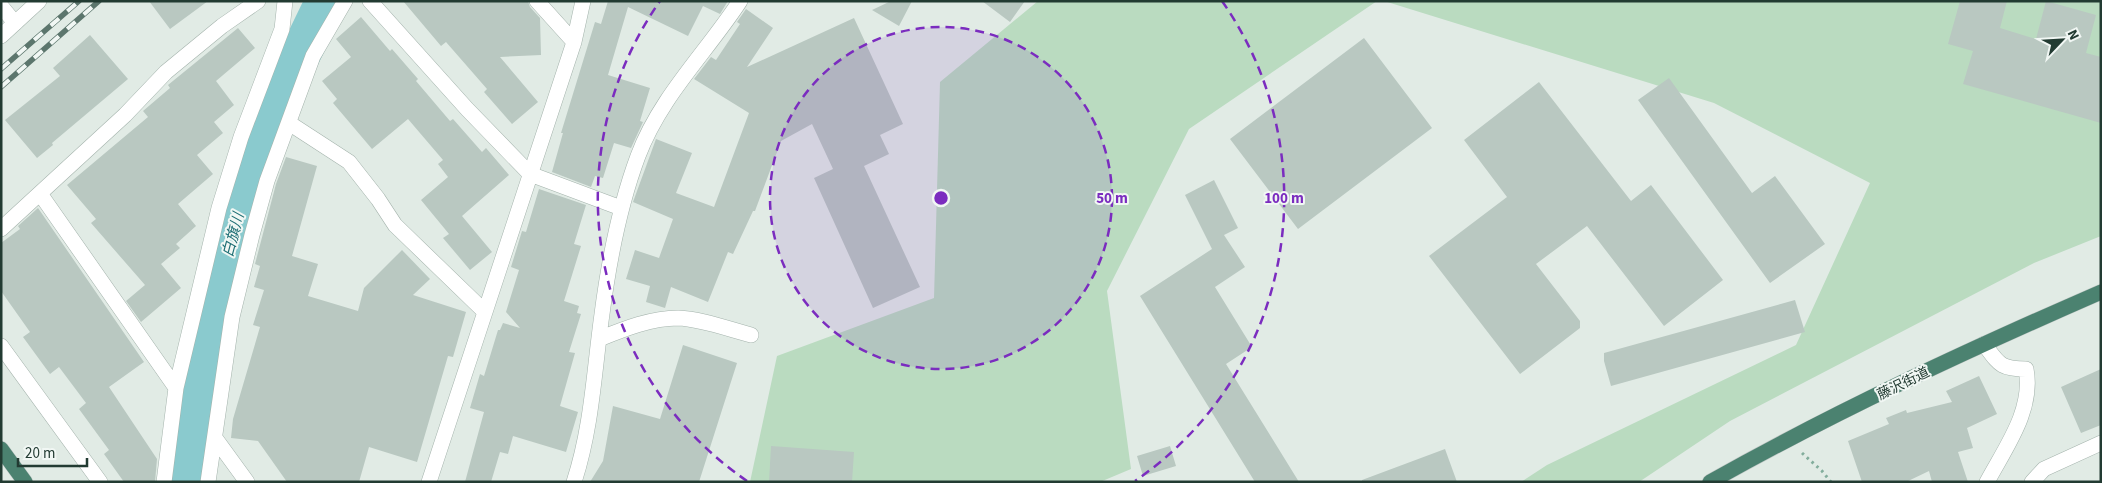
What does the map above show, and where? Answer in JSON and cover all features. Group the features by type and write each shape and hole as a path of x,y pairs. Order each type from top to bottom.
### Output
{"highway":[{"name":"藤沢街道","path":"1710,482 1786,439 1984,344 2101,292"},
{"path":"1,449 25,482"}],"street":[{"path":"1,36 39,1"},
{"path":"1,229 125,115 166,72 222,26 258,1"},
{"path":"164,482 176,388 219,208 241,137 282,29 285,1"},
{"path":"208,482 234,308 267,181 313,56 345,1"},
{"path":"370,1 467,109 530,174 621,208"},
{"path":"537,1 574,42"},
{"path":"429,482 574,42 583,1"},
{"path":"574,482 591,415 599,339 614,239 621,208 639,154 662,107 740,1"},
{"path":"1,6 15,23"},
{"path":"289,124 349,162 396,225 484,311"},
{"path":"41,194 176,388"},
{"path":"599,339 640,324 678,318 704,322 751,335"},
{"path":"1984,344 1999,364 2012,369 2026,369 2029,384 2020,421 1986,482"},
{"path":"1,346 100,482"},
{"path":"214,438 247,482"},
{"path":"2032,482 2044,469 2101,443"}],"path":[{"path":"1786,439 1822,470 1831,482"}],"green space":[{"path":"1038,1 1377,1 1189,129 1107,291 1131,469 1100,482 750,482 777,356 934,298 940,82"},
{"path":"1384,1 2101,1 2101,236 2034,263 1730,421 1639,482 1521,482 1547,465 1796,345 1870,183 1714,103"}],"building":[{"path":"149,1 208,1 170,29"},
{"path":"403,1 528,1 530,7 540,18 541,55 500,57 538,102 512,124 484,92 487,89 446,42 441,46"},
{"path":"608,1 728,1 720,14 703,6 688,36 628,7 608,75 650,88 640,121 643,122 631,148 614,143 603,178 595,176 591,187 552,172 563,133 561,133 595,22 601,24"},
{"path":"891,1 912,1 899,26 872,10"},
{"path":"982,1 1025,1 1010,22"},
{"path":"1960,1 2007,1 2000,28 2036,39 2046,1 2096,15 2086,53 2101,57 2101,123 1963,84 1973,51 1948,44"},
{"path":"746,9 773,28 747,67 854,18 903,124 880,135 889,154 864,166 920,287 873,308 814,178 833,169 812,124 781,141 755,211 753,211 733,254 728,252 708,302 671,287 665,308 646,302 650,286 626,279 635,250 659,258 673,219 633,202 656,139 692,153 676,193 714,207 749,113 694,79 711,57 716,60 740,24 737,22"},
{"path":"361,17 390,51 392,49 418,79 416,81 450,121 453,119 482,152 486,148 509,175 462,216 492,252 470,270 443,238 449,234 421,200 448,177 438,164 443,160 408,119 372,149 333,103 337,99 322,81 351,57 336,39"},
{"path":"238,28 255,48 216,81 234,105 214,122 223,133 197,155 213,174 178,204 196,226 176,244 180,248 161,264 181,288 141,322 126,301 145,285 91,223 96,219 67,185 148,117 143,111 170,88 168,85"},
{"path":"90,35 128,79 37,158 5,120 60,76 53,68"},
{"path":"1364,38 1432,128 1298,229 1230,139"},
{"path":"1669,78 1752,193 1775,176 1825,244 1770,283 1638,100"},
{"path":"1539,82 1631,201 1651,185 1723,280 1664,326 1587,226 1536,264 1580,321 1580,328 1520,374 1429,256 1507,197 1464,140"},
{"path":"286,157 317,166 292,256 318,264 308,296 358,311 364,288 402,250 430,279 413,295 466,312 453,357 448,356 417,462 369,447 359,482 287,482 258,441 231,438 233,419 260,327 253,325 264,290 254,287 260,266 255,264 276,184"},
{"path":"1214,180 1238,228 1224,235 1245,267 1215,287 1252,347 1226,364 1299,482 1255,482 1140,296 1212,249 1185,195"},
{"path":"539,189 586,205 574,244 581,246 564,301 579,306 577,313 581,314 569,352 575,353 560,406 578,412 566,452 513,436 508,454 500,452 491,482 465,482 484,412 470,408 480,374 484,376 498,330 500,330 503,323 520,328 506,312 519,270 511,267 522,231 526,232"},
{"path":"38,208 144,362 109,387 157,459 155,482 124,482 104,454 109,450 79,409 86,403 59,367 50,374 23,337 30,332 1,291 1,243 20,229 18,226"},
{"path":"1795,300 1805,332 1611,386 1604,361 1604,353"},
{"path":"683,345 737,363 699,482 590,482 603,461 613,406 660,419"},
{"path":"2101,369 2101,425 2081,433 2061,387"},
{"path":"1979,376 1997,414 1967,428 1973,448 1958,452 1968,482 1932,482 1929,471 1906,482 1862,482 1848,441 1889,424 1886,418 1906,410 1907,413 1952,402 1946,391"},
{"path":"771,446 854,452 852,482 769,482"},
{"path":"1170,446 1176,466 1143,476 1137,456"},
{"path":"1445,449 1457,482 1362,482 1362,480"}],"waterway":[{"name":"白旗川","path":"185,482 196,402 226,263 253,160 281,94 326,1"}],"railway":[{"path":"1,69 79,1"},
{"path":"1,87 99,1"}]}
